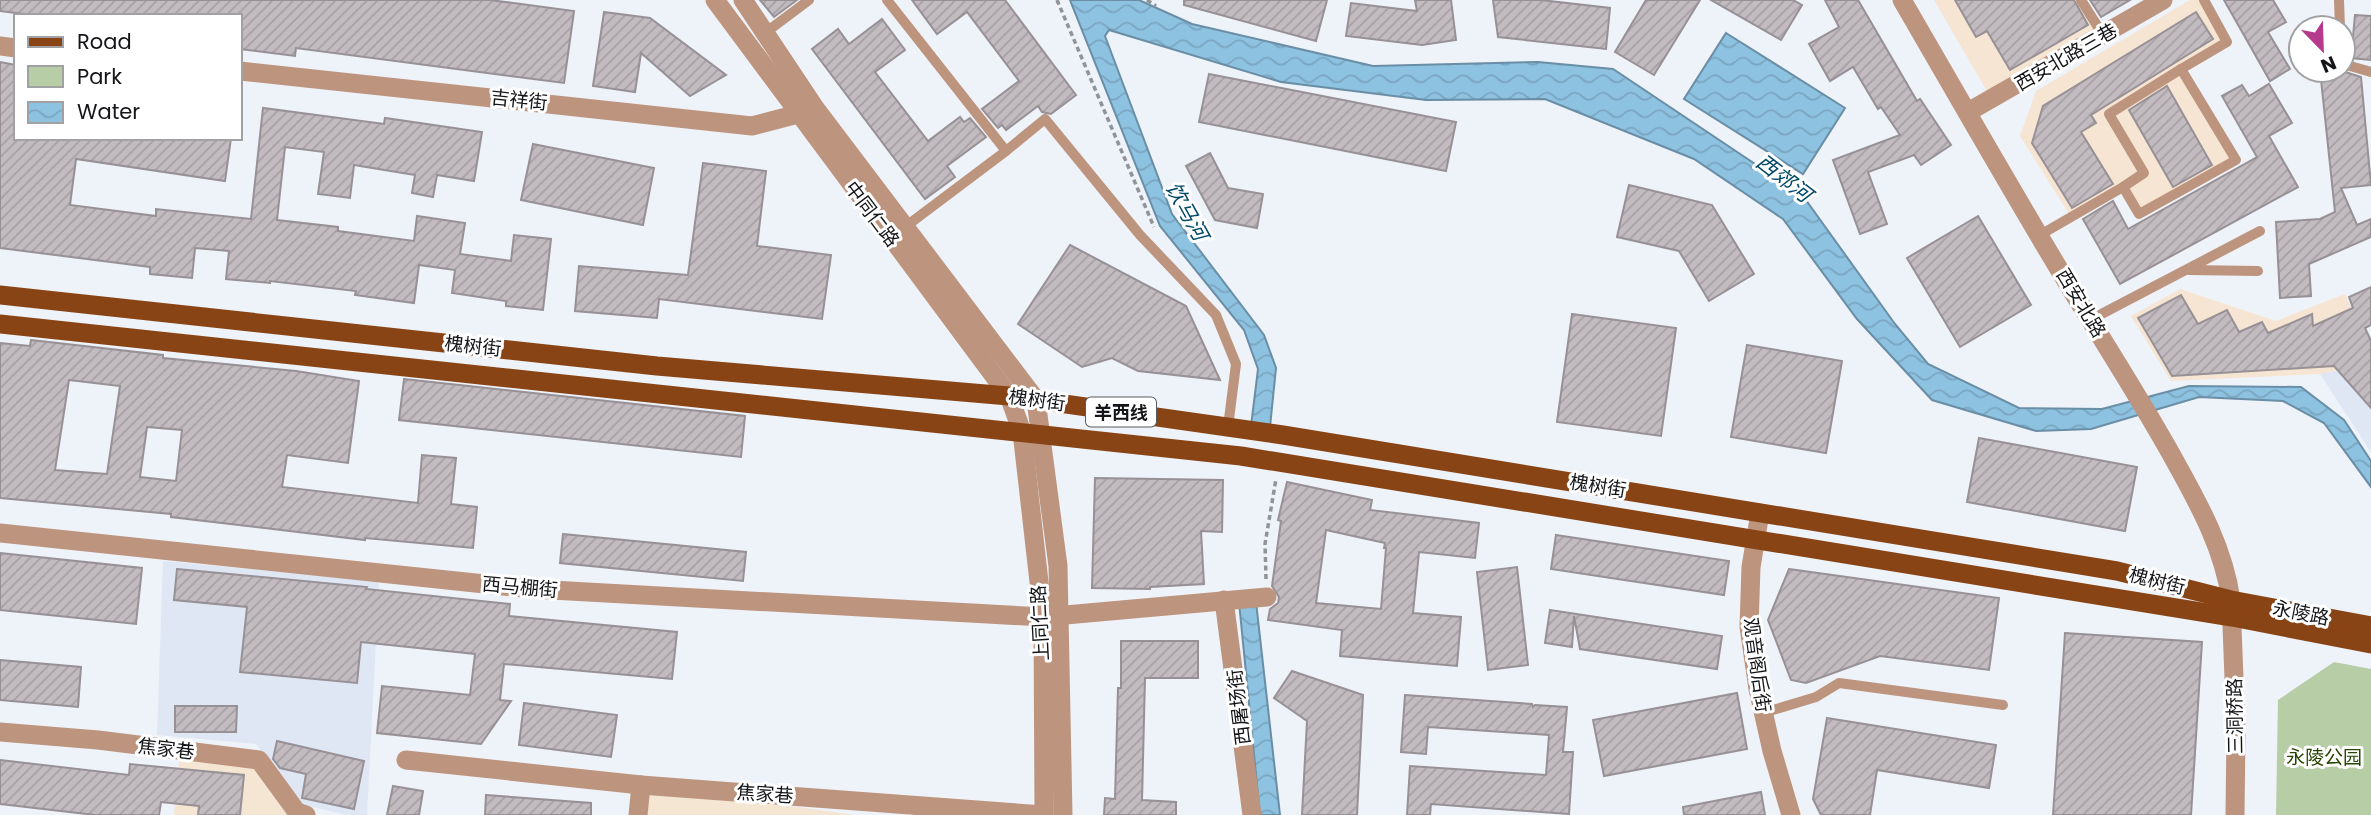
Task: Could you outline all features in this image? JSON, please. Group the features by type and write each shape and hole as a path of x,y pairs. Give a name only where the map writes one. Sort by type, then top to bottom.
{"main road":[{"name":"槐树街","path":"0,295 657,366 1009,396 1228,427 2117,571 2232,609"},
{"name":"槐树街","path":"0,324 1241,456 1755,540 2232,609"},
{"name":"永陵路","path":"2232,609 2371,626"},
{"name":"永陵路","path":"2232,609 2371,644"}],"street":[{"name":"中同仁路","path":"715,0 797,114 1009,396 1021,432"},
{"path":"743,0 815,108 1036,400 1058,566 1051,616 1063,815"},
{"name":"西安北路","path":"1902,0 2201,507 2229,583 2232,609"},
{"name":"西安北路三巷","path":"1968,112 2163,0"},
{"name":"吉祥街","path":"242,71 752,126 797,114"},
{"name":"上同仁路","path":"1021,432 1051,616 1044,815"},
{"name":"观音阁后街","path":"1760,513 1751,567 1749,627 1763,713 1791,815"},
{"name":"西马棚街","path":"0,533 533,589 1051,616"},
{"path":"1051,616 1267,597"},
{"name":"西屠场街","path":"1224,600 1252,815"},
{"name":"三洞桥路","path":"2232,609 2235,815"},
{"name":"焦家巷","path":"0,732 98,740 259,760 297,812 306,815"},
{"name":"焦家巷","path":"406,760 641,785 1044,815"},
{"path":"638,815 641,785"}],"lane":[{"path":"765,33 809,0"},
{"path":"887,0 1006,151"},
{"path":"2081,0 2103,35"},
{"path":"2040,235 2144,173 2109,114 2227,41 2204,0"},
{"path":"2123,187 2139,215 2236,160 2181,69"},
{"path":"905,227 1045,119 1140,235 1216,315 1236,364 1228,427"},
{"path":"2090,320 2260,231"},
{"path":"2185,270 2258,271"},
{"path":"1763,713 1816,697 1839,683 2003,705"}],"path":[{"path":"1057,0 1158,236"},
{"path":"1147,0 1156,6"},
{"path":"1267,597 1265,544 1279,464"}],"shaded area":[{"path":"1934,0 2076,0 2095,31 1988,93"},
{"path":"2190,0 2204,0 2227,42 2181,69 2236,160 2139,214 2122,187 2071,217 2020,136 2036,91"},
{"path":"2180,289 2276,321 2345,294 2371,352 2351,368 2320,374 2171,381 2131,316"},
{"path":"2371,360 2371,452 2320,374 2351,368"},
{"path":"163,561 379,581 367,815 347,815 304,805 256,744 157,735"},
{"path":"180,750 259,760 306,815 174,815"},
{"path":"641,785 855,815 638,815"}],"green space":[{"name":"永陵公园","path":"2334,662 2371,669 2371,815 2276,815 2278,700"}],"water":[{"path":"1070,0 1139,0 1192,24 1373,66 1538,62 1613,69 1803,196 1895,324 1928,364 2019,408 2102,409 2189,386 2301,387 2344,420 2371,461 2371,487 2324,423 2283,401 2199,397 2091,429 2036,431 1932,400 1857,319 1783,219 1694,159 1545,99 1426,100 1281,82 1109,30 1105,36 1172,214 1264,335 1276,368 1270,427 1251,426 1258,369 1244,330 1160,226"},
{"path":"1726,33 1845,108 1803,174 1684,99"},
{"path":"1239,602 1256,602 1280,815 1260,815"}],"building":[{"path":"0,0 490,0 574,11 564,83 296,48 295,56 242,49 242,14 23,14 0,11"},
{"path":"760,0 797,0 774,17"},
{"path":"912,0 1005,0 1076,95 1051,114 1042,112 1038,106 1006,130 1002,125 998,128 982,109 1019,81 967,12 937,34"},
{"path":"1184,0 1327,0 1316,41 1184,5"},
{"path":"1415,0 1451,0 1456,40 1422,45 1346,36 1351,3 1417,11"},
{"path":"1493,0 1541,0 1610,8 1606,49 1498,37"},
{"path":"1646,0 1700,0 1654,75 1615,52"},
{"path":"1711,0 1793,0 1802,5 1781,40"},
{"path":"1825,0 1858,0 1917,101 1920,99 1951,145 1921,165 1914,155 1868,172 1887,224 1860,234 1833,160 1900,135 1881,107 1878,109 1853,67 1830,81 1809,44 1839,27"},
{"path":"1955,0 2074,0 2088,25 2010,70 1987,31 1976,37"},
{"path":"2090,0 2130,0 2101,17"},
{"path":"2224,0 2273,0 2286,22 2268,32 2287,64 2287,71 2270,81"},
{"path":"604,12 650,18 726,75 690,96 641,53 635,92 593,86"},
{"path":"2196,12 2213,39 2091,115 2096,123 2081,132 2113,184 2072,208 2032,143 2043,106"},
{"path":"2357,15 2371,16 2371,60 2357,59"},
{"path":"882,19 905,50 875,72 928,141 960,117 964,122 970,118 986,137 947,166 955,177 925,199 812,49 838,29 849,44"},
{"path":"0,62 14,65 14,140 231,140 225,181 76,159 70,205 156,216 156,209 251,219 263,108 384,124 385,118 482,132 474,181 437,175 433,197 412,193 415,175 354,165 350,198 318,194 324,152 285,147 277,220 338,227 338,231 414,241 417,216 465,223 460,254 511,261 514,235 551,239 543,310 506,306 506,301 452,293 455,270 419,265 414,303 355,295 356,291 226,279 229,251 195,248 192,278 150,274 150,267 0,248"},
{"path":"1209,74 1456,122 1446,171 1199,122"},
{"path":"2357,76 2361,77 2371,185 2341,188 2357,225 2371,219 2371,237 2309,264 2311,296 2280,298 2276,222 2320,219 2335,212 2321,84 2357,84"},
{"path":"2269,84 2292,123 2269,136 2298,187 2120,284 2083,219 2113,201 2128,229 2257,157 2222,96 2242,85 2249,96"},
{"path":"2167,86 2212,165 2173,187 2129,110"},
{"path":"533,144 654,168 643,225 521,200"},
{"path":"1210,153 1228,188 1263,194 1257,228 1215,220 1186,166"},
{"path":"703,163 766,171 757,246 831,255 822,319 659,299 657,318 575,311 579,266 688,275"},
{"path":"1629,185 1712,205 1754,274 1709,301 1679,251 1617,237"},
{"path":"1978,216 2031,305 1960,347 1907,258"},
{"path":"1070,245 1186,306 1220,380 1138,371 1112,358 1082,367 1018,324"},
{"path":"2371,287 2371,325 2365,328 2371,341 2371,408 2334,366 2172,376 2138,318 2181,295 2198,324 2227,310 2239,332 2262,322 2268,333 2312,314 2313,326 2353,308 2349,297"},
{"path":"1572,314 1676,328 1661,436 1557,422"},
{"path":"31,340 163,355 163,358 296,371 359,381 348,463 287,455 282,487 418,503 422,455 456,458 451,504 477,507 473,548 365,540 171,517 171,514 0,498 0,343 30,346","holes":["69,380 120,386 107,474 55,470","147,427 182,430 176,481 140,477"]},
{"path":"1747,345 1842,361 1826,453 1731,437"},
{"path":"404,379 745,416 741,457 399,420"},
{"path":"1979,438 2137,467 2125,531 1967,502"},
{"path":"1095,478 1223,480 1222,532 1201,531 1204,584 1150,589 1092,588"},
{"path":"1287,482 1372,500 1370,510 1479,523 1475,558 1419,552 1413,613 1461,617 1457,666 1340,656 1342,630 1268,620 1270,609 1278,603 1279,597 1272,586 1281,521 1278,520","holes":["1326,530 1385,543 1381,609 1316,603"]},
{"path":"563,534 746,552 743,581 560,563"},
{"path":"1556,535 1729,561 1724,595 1551,569"},
{"path":"0,553 142,568 136,624 0,610"},
{"path":"1517,567 1528,665 1488,670 1477,572"},
{"path":"177,569 510,604 509,616 677,632 672,679 504,664 500,700 511,701 481,744 377,733 382,686 470,695 475,654 361,642 357,683 240,672 247,607 174,600"},
{"path":"1789,569 1999,598 1989,670 1880,656 1806,683 1791,680 1768,620"},
{"path":"1550,610 1722,636 1717,669 1580,649 1574,616 1572,647 1545,643"},
{"path":"2065,633 2202,642 2191,815 2053,815"},
{"path":"1121,641 1198,641 1198,678 1145,678 1142,800 1176,802 1176,815 1104,815 1105,798 1115,799"},
{"path":"0,660 81,667 78,707 0,700"},
{"path":"1292,671 1363,695 1357,815 1302,815 1307,721 1274,698"},
{"path":"1737,693 1747,749 1604,776 1593,720"},
{"path":"1405,695 1532,704 1533,707 1567,707 1563,752 1573,752 1569,814 1431,804 1430,815 1407,815 1410,766 1546,775 1549,735 1428,727 1426,754 1401,752"},
{"path":"524,703 617,715 611,757 519,745"},
{"path":"175,706 237,706 236,732 175,732"},
{"path":"1827,718 1996,745 1989,788 1877,770 1870,815 1821,815 1813,799"},
{"path":"277,741 364,761 354,809 302,798 306,774 280,768 273,759"},
{"path":"0,760 129,775 130,764 244,775 240,815 198,815 199,806 161,802 159,815 95,815 0,804"},
{"path":"393,786 423,791 419,815 387,815"},
{"path":"1761,792 1765,815 1684,815 1683,807"},
{"path":"486,795 591,803 591,815 485,815"}],"water label":[{"name":"西郊河","path":"1784,178"},
{"name":"饮马河","path":"1187,211"}]}
